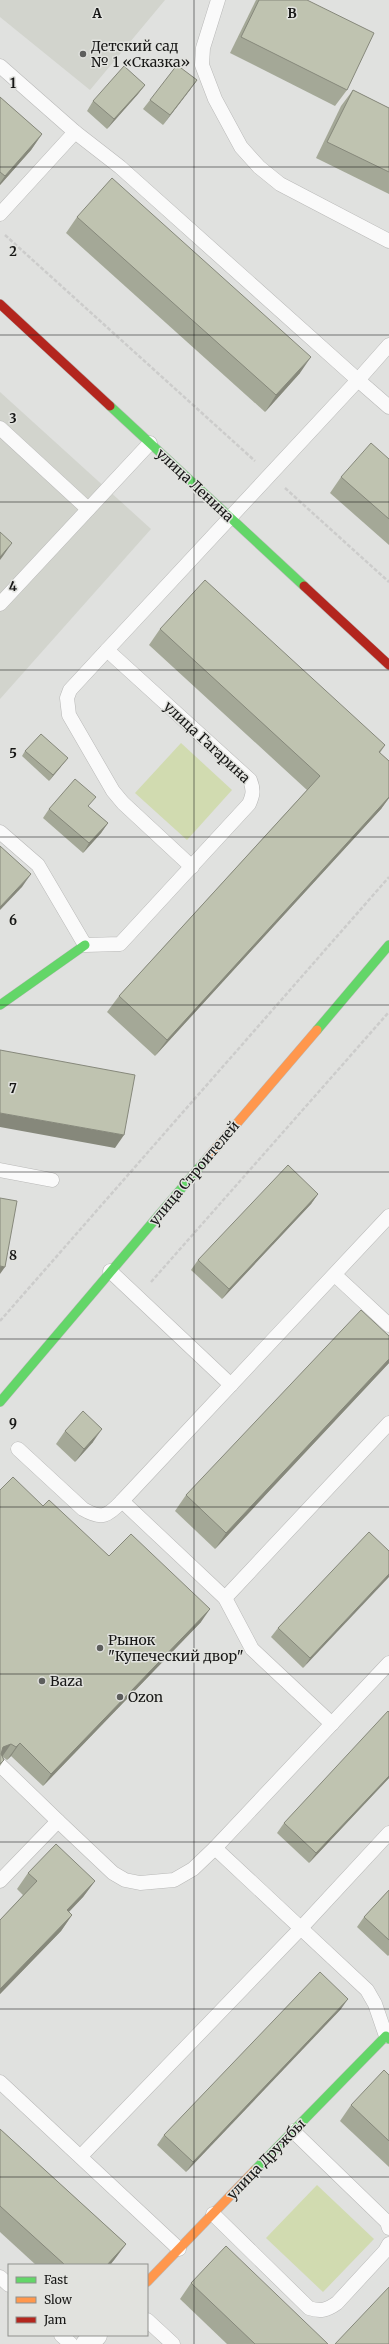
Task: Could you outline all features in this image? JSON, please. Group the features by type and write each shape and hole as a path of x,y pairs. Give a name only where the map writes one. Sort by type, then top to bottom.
{"main road":[{"name":"улица Ленина","path":"0,304 389,665"},
{"name":"улица Строителей","path":"0,1402 389,945"},
{"path":"0,1005 86,946"},
{"name":"улица Дружбы","path":"148,2281 293,2131 388,2036"}],"street":[{"path":"87,2344 95,2336"}],"lane":[{"path":"218,0 203,48 202,65 215,99 241,147 259,167 280,184 389,241"},
{"path":"0,66 75,132 120,167 389,408"},
{"path":"0,214 75,132"},
{"path":"192,867 122,803 113,791 69,715 68,698 70,690 389,345"},
{"path":"0,428 88,509"},
{"path":"0,604 150,443"},
{"name":"улица Гагарина","path":"86,946 120,944 249,804 253,796 253,787 250,780 107,650"},
{"path":"0,832 38,865 86,946"},
{"path":"0,1170 52,1180"},
{"path":"18,1449 83,1509 94,1515 111,1513 389,1216"},
{"path":"110,1271 231,1386"},
{"path":"335,1275 389,1325"},
{"path":"225,1598 389,1423"},
{"path":"122,1501 225,1598 252,1649 332,1724"},
{"path":"0,1765 113,1873 125,1880 140,1883 174,1880 193,1869 215,1848 389,1663"},
{"path":"0,1881 58,1821"},
{"path":"81,2156 301,1928 389,1833"},
{"path":"215,1848 367,1990 375,2004 388,2036"},
{"path":"0,2082 179,2249"},
{"path":"293,2131 387,2222 389,2228"},
{"path":"213,2214 309,2308 318,2311 329,2309 337,2303 385,2251 389,2244"},
{"path":"0,2276 8,2284"},
{"path":"148,2321 173,2344"},
{"path":"62,2336 71,2344"}],"path":[{"path":"0,231 389,582"},
{"path":"0,1321 389,877"},
{"path":"138,1297 389,1012"}],"shaded area":[{"name":"Детский сад № 1 «Сказка»","path":"0,0 165,0 90,90 0,17"},
{"path":"0,392 151,529 0,699"}],"green space":[{"path":"181,743 232,790 187,840 135,793"},
{"path":"317,2185 374,2239 323,2292 266,2238"}],"building":[{"path":"259,0 307,0 374,33 347,90 241,37"},
{"path":"177,65 197,80 170,115 150,100"},
{"path":"124,66 145,85 114,119 93,101"},
{"path":"353,90 389,108 389,172 327,142"},
{"path":"0,97 42,134 5,176 0,172"},
{"path":"112,178 311,357 276,395 77,217"},
{"path":"371,443 389,459 389,519 341,477"},
{"path":"0,532 12,543 0,557"},
{"path":"205,580 385,745 379,752 389,761 389,797 167,1040 119,996 320,776 160,629"},
{"path":"41,734 68,758 53,775 25,751"},
{"path":"75,779 96,797 88,806 108,823 89,843 49,809"},
{"path":"0,846 31,874 0,907"},
{"path":"0,1050 135,1075 124,1135 0,1113"},
{"path":"288,1165 318,1194 229,1289 198,1260"},
{"path":"0,1198 17,1201 5,1267 0,1266"},
{"path":"361,1310 389,1336 389,1359 226,1533 186,1495"},
{"path":"83,1411 102,1429 84,1449 65,1431"},
{"name":"Рынок \"Купеческий двор\"","path":"13,1477 43,1506 49,1500 109,1556 131,1534 210,1609 51,1774 20,1743 16,1747 11,1744 3,1747 1,1754 4,1760 0,1764 0,1490"},
{"path":"369,1532 389,1551 389,1574 310,1658 278,1628"},
{"path":"388,1711 389,1776 316,1853 284,1823"},
{"path":"56,1844 95,1881 67,1910 72,1915 0,1989 0,1920 37,1881 28,1873"},
{"path":"389,1890 389,1940 364,1917"},
{"path":"320,1972 348,1999 193,2162 164,2135"},
{"path":"384,2070 389,2075 389,2141 351,2105"},
{"path":"0,2129 126,2244 108,2264 64,2264 0,2206"},
{"path":"226,2246 328,2344 255,2344 191,2283"},
{"path":"389,2287 389,2344 335,2344"}],"traffic: fast":[{"path":"110,406 304,586"},
{"path":"0,1005 85,945"},
{"path":"317,1030 389,945"},
{"path":"0,1402 209,1156"},
{"path":"255,2170 386,2036 389,2039"}],"traffic: slow":[{"path":"209,1156 317,1030"},
{"path":"148,2281 255,2170"}],"traffic: jam":[{"path":"0,304 110,406"},
{"path":"304,586 389,665"}],"place":[{"name":"Детский сад № 1 «Сказка»","path":"83,54"},
{"name":"Рынок \"Купеческий двор\"","path":"100,1648"},
{"name":"Baza","path":"42,1681"},
{"name":"Ozon","path":"120,1697"}]}
